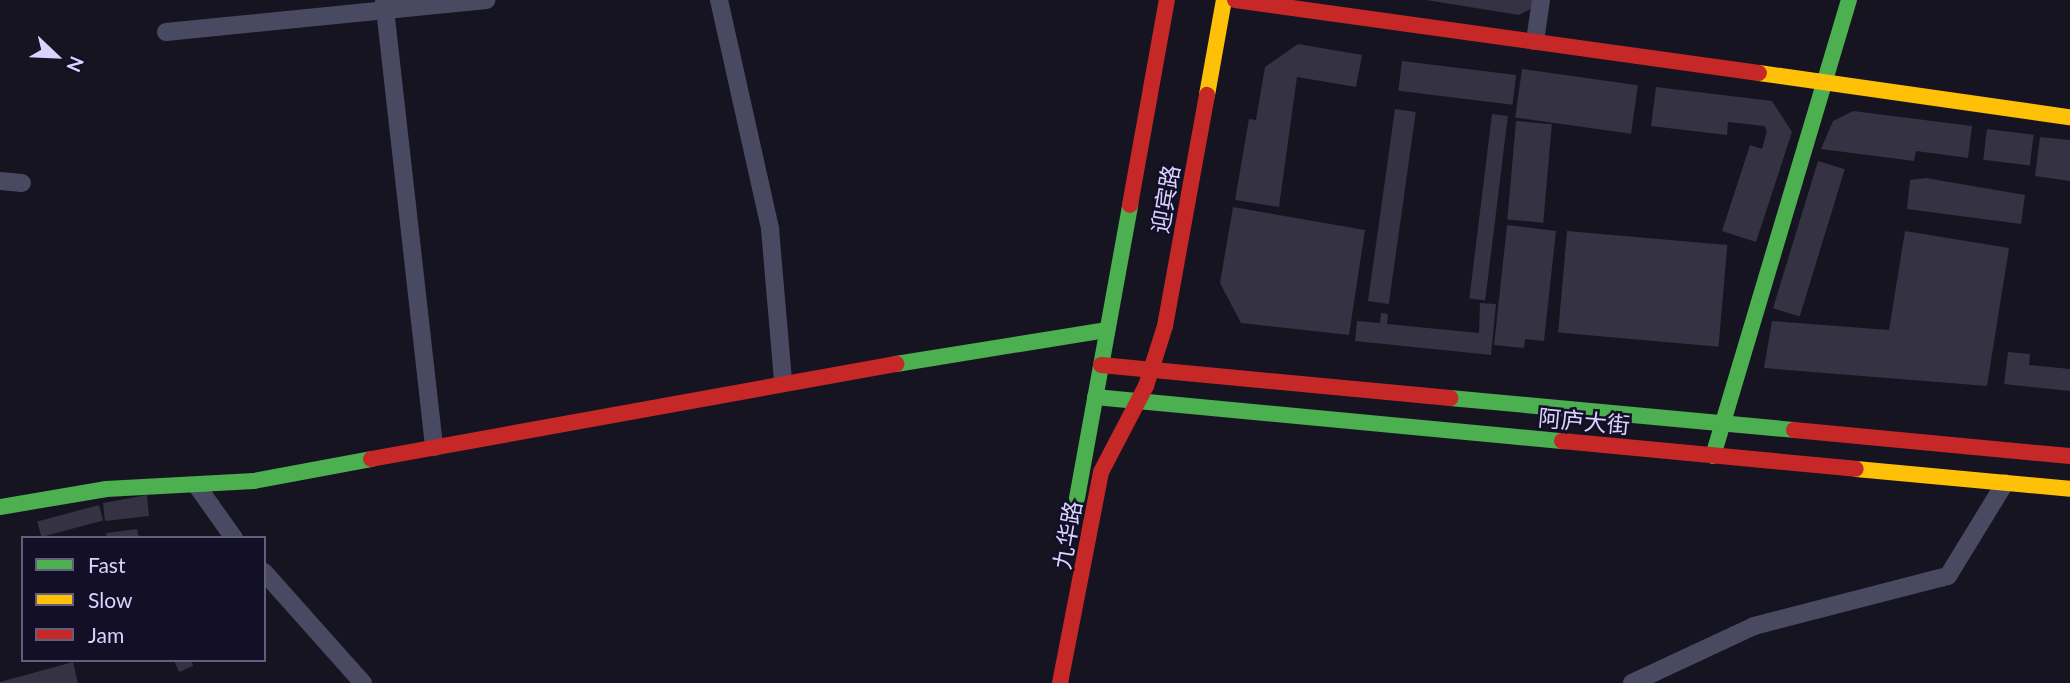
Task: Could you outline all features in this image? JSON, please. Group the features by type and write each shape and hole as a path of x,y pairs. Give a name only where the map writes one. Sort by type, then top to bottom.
{"main road":[{"name":"迎宾路","path":"1095,397 1167,0"},
{"name":"迎宾路","path":"1138,401 1152,370 1170,302 1224,0"},
{"path":"1235,0 2070,117"},
{"path":"1713,456 1849,0"},
{"path":"0,507 106,489 254,481 783,383 1107,330"},
{"path":"1101,365 2070,456"},
{"name":"阿庐大街","path":"1095,397 2070,489"},
{"name":"九华路","path":"1045,663 1095,397"},
{"name":"九华路","path":"1060,683 1101,472 1138,401"}],"street":[{"path":"166,32 384,5 486,0"},
{"path":"719,0 770,229 783,383"},
{"path":"1535,41 1541,0"},
{"path":"384,5 434,447"},
{"path":"0,181 22,183"},
{"path":"1632,683 1754,626 1948,576 2006,484"},
{"path":"197,486 233,536"},
{"path":"266,574 363,683"}],"building":[{"path":"1426,0 1534,0 1532,8 1519,15"},
{"path":"1298,44 1362,55 1356,87 1297,77 1279,207 1235,200 1249,119 1256,120 1265,67"},
{"path":"1402,61 1516,75 1512,105 1398,91"},
{"path":"1522,69 1638,85 1631,134 1515,118"},
{"path":"1656,87 1772,101 1792,132 1756,242 1722,231 1750,145 1762,149 1767,131 1764,126 1728,122 1727,135 1651,126"},
{"path":"1395,109 1416,112 1389,304 1368,301"},
{"path":"1853,111 1972,126 1968,158 1916,151 1914,161 1821,149 1833,121"},
{"path":"1492,114 1508,116 1485,301 1469,299"},
{"path":"1516,121 1552,124 1543,223 1507,220"},
{"path":"1987,129 2034,135 2030,165 1983,160"},
{"path":"2040,137 2070,140 2070,181 2035,176"},
{"path":"1818,161 1845,169 1800,316 1773,308"},
{"path":"1926,178 2025,195 2021,224 1907,209 1910,180"},
{"path":"1233,207 1365,230 1349,335 1241,323 1220,283"},
{"path":"1507,225 1556,231 1544,341 1525,339 1524,348 1494,345"},
{"path":"1567,231 1727,245 1718,347 1558,333"},
{"path":"1905,231 2009,248 1987,386 1764,368 1772,321 1889,330"},
{"path":"1480,303 1496,304 1491,355 1355,341 1357,321 1380,323 1381,313 1388,314 1387,324 1479,333"},
{"path":"2008,352 2030,354 2029,365 2070,369 2070,391 2004,384"},
{"path":"147,495 149,516 105,521 103,503"},
{"path":"99,505 103,520 41,536 37,522"},
{"path":"137,529 139,536 107,536 106,533"},
{"path":"73,662 78,683 0,683 0,682"},
{"path":"175,662 192,662 193,666 179,672"}],"traffic: fast":[{"path":"1713,456 1849,0"},
{"path":"1077,498 1130,205"},
{"path":"896,364 1107,330"},
{"path":"1095,397 1562,441"},
{"path":"1450,398 1794,430"},
{"path":"0,507 106,489 254,481 371,459"}],"traffic: slow":[{"path":"1207,95 1224,0"},
{"path":"1759,73 2070,117"},
{"path":"1856,469 2070,489"}],"traffic: jam":[{"path":"1130,205 1167,0"},
{"path":"1235,0 1759,73"},
{"path":"1060,683 1101,472 1146,386 1165,326 1207,95"},
{"path":"371,459 896,364"},
{"path":"1101,365 1450,398"},
{"path":"1794,430 2070,456"},
{"path":"1562,441 1856,469"}]}
